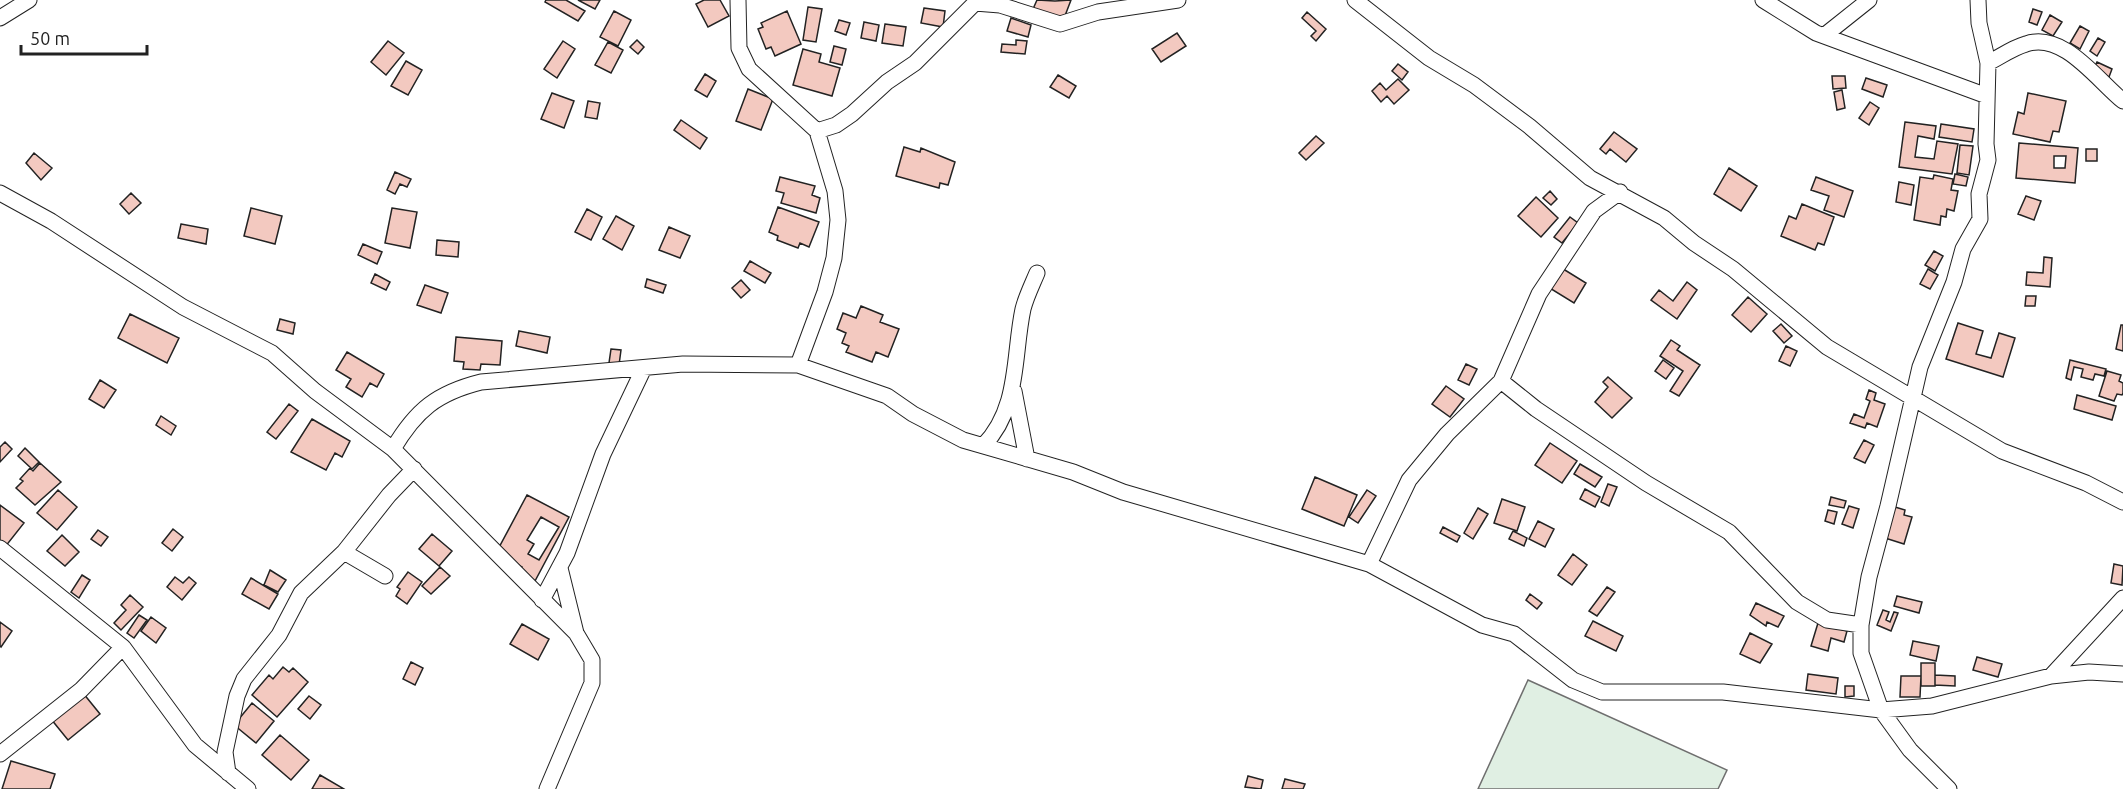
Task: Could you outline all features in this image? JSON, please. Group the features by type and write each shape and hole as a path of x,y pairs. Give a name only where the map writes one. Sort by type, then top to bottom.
{"street":[{"path":"0,18 29,0"},
{"path":"738,0 739,48 749,69 817,132 836,191 838,219 834,258 825,292 798,365"},
{"path":"817,132 852,114 888,82 915,63 976,2 1000,5 1060,24 1098,12 1178,0"},
{"path":"1355,0 1429,58 1474,85 1529,126 1590,178 1620,192 1664,218 1694,243 1733,269 1827,348 2002,452 2086,483 2123,502"},
{"path":"1763,0 1816,33 1890,63 1987,96"},
{"path":"1825,35 1869,0"},
{"path":"1949,789 1910,750 1881,710 1862,653 1861,625 1869,577 1914,401 1920,367 1954,282 1964,249 1980,219 1979,194 1988,160 1988,63 1979,23 1978,0"},
{"path":"1988,63 2026,44 2043,41 2071,56 2123,101"},
{"path":"1369,564 1408,480 1447,434 1501,381 1539,294 1594,211 1620,192"},
{"path":"0,193 51,221 183,307 272,353 315,391 393,449 576,633 592,660 592,682 547,789"},
{"path":"1027,459 1014,391 1024,308 1036,273"},
{"path":"393,449 402,433 438,397 481,382 643,370 684,364 798,365 887,396 940,429 983,446 1072,472 1123,492 1369,564 1482,625 1514,634 1573,680 1602,693 1654,694 1709,691 1881,710 1932,705 2051,676 2089,672 2123,674"},
{"path":"542,600 561,568 582,517 603,454 643,370"},
{"path":"1501,381 1536,409 1646,483 1729,532 1797,602 1827,620 1861,625"},
{"path":"983,446 993,436 1014,391"},
{"path":"228,773 225,752 237,696 244,679 279,635 301,593 344,552 388,495 414,469"},
{"path":"0,548 123,647 195,746 248,789"},
{"path":"344,552 385,576"},
{"path":"561,568 576,633"},
{"path":"2051,676 2123,598"},
{"path":"0,754 98,675 123,647"}],"green space":[{"path":"1528,680 1727,770 1718,789 1478,789"}],"building":[{"path":"546,0 566,0 585,11 578,21 545,2"},
{"path":"578,0 600,0 595,9"},
{"path":"704,0 720,0 729,16 708,27 696,4"},
{"path":"1037,0 1071,0 1063,21 1033,9"},
{"path":"808,7 822,9 816,42 803,40"},
{"path":"924,8 945,11 943,27 921,23"},
{"path":"2033,9 2042,12 2037,25 2029,22"},
{"path":"614,11 631,20 618,46 600,37"},
{"path":"787,11 801,44 775,56 771,47 766,49 758,29 763,27 761,23"},
{"path":"1307,12 1326,29 1316,41 1311,36 1316,31 1302,18"},
{"path":"2050,15 2062,22 2053,36 2042,30"},
{"path":"1011,18 1031,25 1028,37 1007,31"},
{"path":"839,20 850,23 846,35 835,31"},
{"path":"864,22 879,25 876,41 861,38"},
{"path":"885,24 906,27 903,46 882,43"},
{"path":"2080,26 2089,31 2080,49 2070,43"},
{"path":"1177,33 1186,46 1161,62 1152,49"},
{"path":"2098,38 2105,42 2097,56 2090,51"},
{"path":"637,40 644,47 638,54 630,47"},
{"path":"1016,40 1027,41 1025,54 1001,52 1002,44 1016,45"},
{"path":"388,41 404,53 386,75 371,62"},
{"path":"563,41 575,49 557,78 544,69"},
{"path":"608,42 623,50 611,73 595,65"},
{"path":"834,46 846,49 842,65 830,62"},
{"path":"803,49 821,54 819,62 840,68 832,96 793,85"},
{"path":"406,61 422,70 408,95 391,86"},
{"path":"2097,62 2112,69 2109,77 2093,70"},
{"path":"1398,64 1408,72 1402,80 1392,71"},
{"path":"705,74 716,81 707,97 695,90"},
{"path":"1058,75 1076,86 1069,98 1050,87"},
{"path":"1832,76 1845,76 1846,88 1833,89"},
{"path":"1866,78 1887,85 1883,97 1862,89"},
{"path":"1398,79 1409,90 1394,104 1387,96 1381,102 1372,91 1380,83 1386,90"},
{"path":"748,89 773,99 761,130 736,121"},
{"path":"1842,90 1845,108 1837,110 1834,92"},
{"path":"552,93 574,101 564,128 541,119"},
{"path":"2028,93 2066,101 2059,132 2053,131 2050,142 2013,134 2018,112 2024,114"},
{"path":"588,101 600,103 597,119 585,117"},
{"path":"1870,102 1879,108 1869,125 1859,118"},
{"path":"681,120 707,138 700,149 674,130"},
{"path":"1905,122 1936,126 1934,139 1918,136 1915,157 1934,159 1937,141 1958,144 1952,174 1899,167"},
{"path":"1941,124 1974,129 1972,142 1939,137"},
{"path":"1614,132 1637,149 1626,162 1610,149 1606,154 1600,149"},
{"path":"1316,136 1324,143 1306,160 1299,153"},
{"path":"2019,143 2078,148 2075,183 2016,178","holes":["2054,156 2066,156 2065,168 2054,168"]},
{"path":"1960,145 1973,146 1969,175 1957,173"},
{"path":"904,147 920,152 921,148 955,162 948,185 940,183 939,188 896,176"},
{"path":"2086,149 2097,149 2097,161 2086,161"},
{"path":"34,153 52,168 41,180 26,163"},
{"path":"1729,168 1757,186 1741,211 1714,194"},
{"path":"395,172 411,179 407,187 400,184 395,194 387,190"},
{"path":"1955,174 1968,177 1966,186 1953,184"},
{"path":"1934,175 1953,179 1951,190 1958,191 1954,211 1947,209 1946,217 1941,216 1940,225 1914,220 1920,177 1933,179"},
{"path":"780,177 815,186 812,195 820,198 816,213 781,203 784,193 776,191"},
{"path":"1816,177 1853,191 1844,217 1824,210 1829,196 1811,190"},
{"path":"1899,182 1914,185 1911,205 1896,202"},
{"path":"1550,191 1557,199 1551,205 1543,198"},
{"path":"131,193 141,203 129,214 120,204"},
{"path":"2026,196 2041,201 2034,220 2018,214"},
{"path":"1536,197 1558,218 1541,237 1518,216"},
{"path":"1802,204 1834,217 1824,245 1818,243 1815,250 1781,236 1789,216 1796,219"},
{"path":"778,207 819,222 809,247 800,243 798,248 777,240 778,236 769,232"},
{"path":"251,208 282,216 275,244 244,236"},
{"path":"392,208 417,212 410,248 385,243"},
{"path":"587,209 602,217 591,240 575,232"},
{"path":"616,216 634,226 622,250 603,239"},
{"path":"1570,217 1578,223 1562,243 1554,237"},
{"path":"181,224 208,229 206,244 178,238"},
{"path":"669,227 690,236 680,258 659,250"},
{"path":"437,240 459,242 458,257 436,255"},
{"path":"363,244 382,252 377,264 358,255"},
{"path":"1934,251 1943,256 1935,271 1925,265"},
{"path":"2044,257 2052,258 2050,287 2026,285 2027,272 2043,273"},
{"path":"750,261 771,273 765,283 744,271"},
{"path":"1560,267 1586,283 1574,303 1548,287"},
{"path":"1928,269 1938,275 1930,289 1920,284"},
{"path":"375,274 390,282 386,290 371,283"},
{"path":"647,279 666,285 663,293 645,287"},
{"path":"741,280 750,290 741,298 732,288"},
{"path":"1687,282 1697,290 1677,319 1651,300 1659,290 1673,301"},
{"path":"425,285 448,293 441,313 417,305"},
{"path":"2026,296 2036,296 2035,306 2025,306"},
{"path":"1748,297 1767,314 1751,332 1732,315"},
{"path":"861,306 883,315 880,322 899,329 888,357 876,352 872,362 846,352 849,346 842,343 846,333 837,329 843,313 856,318"},
{"path":"130,314 179,338 167,363 118,338"},
{"path":"280,319 295,323 293,334 277,330"},
{"path":"1958,323 1983,331 1976,354 1991,358 1999,333 2015,338 2003,377 1946,359"},
{"path":"1781,324 1792,336 1784,343 1773,331"},
{"path":"2121,325 2123,325 2123,351 2116,349"},
{"path":"519,331 550,337 547,353 516,346"},
{"path":"456,337 502,341 500,365 481,364 480,370 463,369 464,362 454,361"},
{"path":"1671,340 1680,346 1677,350 1700,365 1679,396 1670,391 1683,371 1660,356"},
{"path":"1786,346 1797,351 1790,366 1779,361"},
{"path":"611,349 621,350 619,365 609,363"},
{"path":"347,352 384,374 377,387 370,383 362,397 346,387 351,379 336,370"},
{"path":"1663,360 1674,368 1666,379 1655,371"},
{"path":"2070,360 2106,369 2104,376 2095,374 2093,380 2081,377 2083,369 2074,367 2071,380 2066,378"},
{"path":"1466,364 1477,369 1469,385 1458,380"},
{"path":"2107,371 2121,375 2119,381 2123,383 2122,395 2117,394 2114,401 2099,396"},
{"path":"1608,377 1632,398 1612,418 1595,402 1608,387 1603,382"},
{"path":"100,380 116,390 104,408 89,399"},
{"path":"1446,386 1464,399 1450,417 1432,404"},
{"path":"1869,390 1876,393 1874,400 1885,404 1877,427 1867,423 1865,428 1850,423 1854,414 1864,418 1870,401 1866,399"},
{"path":"2077,395 2116,406 2112,420 2074,409"},
{"path":"289,404 298,411 276,439 267,432"},
{"path":"161,416 176,426 171,435 156,425"},
{"path":"312,419 350,441 342,457 335,453 326,470 291,452"},
{"path":"1864,440 1874,445 1865,463 1854,458"},
{"path":"5,442 12,449 0,462 0,447"},
{"path":"1550,443 1577,461 1562,483 1535,465"},
{"path":"25,448 39,462 32,469 18,456"},
{"path":"40,463 61,482 35,505 16,488 23,481 20,479 30,468 33,471"},
{"path":"1580,464 1602,477 1595,487 1574,474"},
{"path":"1315,477 1357,495 1344,526 1302,509"},
{"path":"1608,484 1617,487 1609,506 1601,502"},
{"path":"1585,489 1600,497 1595,507 1580,499"},
{"path":"58,490 77,507 57,530 37,513"},
{"path":"1367,490 1376,496 1358,523 1349,517"},
{"path":"527,495 569,517 535,581 519,572 522,567 496,553","holes":["541,517 559,527 539,560 528,554 534,544 527,540"]},
{"path":"1831,497 1846,501 1844,508 1829,505"},
{"path":"1502,499 1525,507 1517,531 1494,523"},
{"path":"0,505 24,523 5,547 0,543"},
{"path":"1849,506 1859,509 1853,528 1842,524"},
{"path":"1895,507 1905,510 1904,515 1912,517 1904,544 1885,538"},
{"path":"1478,508 1488,514 1473,539 1464,533"},
{"path":"1828,510 1837,512 1834,524 1825,521"},
{"path":"1538,521 1554,529 1545,547 1529,539"},
{"path":"1443,527 1460,536 1457,542 1440,533"},
{"path":"173,529 183,537 172,551 162,543"},
{"path":"98,530 108,537 101,546 91,539"},
{"path":"1513,531 1527,538 1524,546 1509,539"},
{"path":"432,534 452,551 439,566 419,549"},
{"path":"62,535 79,552 65,566 47,551"},
{"path":"1573,554 1587,565 1572,585 1558,575"},
{"path":"2114,564 2123,566 2122,585 2111,583"},
{"path":"440,567 450,576 431,594 422,586"},
{"path":"270,570 286,580 278,592 264,585"},
{"path":"408,572 422,582 407,604 396,596 400,589 397,587"},
{"path":"82,575 90,580 79,598 71,592"},
{"path":"175,577 183,583 189,577 196,583 182,600 167,587"},
{"path":"251,578 278,594 269,609 242,594"},
{"path":"1607,587 1615,592 1597,616 1589,611"},
{"path":"1530,594 1542,603 1537,609 1526,600"},
{"path":"130,595 143,607 121,630 114,623 126,610 121,605"},
{"path":"1897,596 1922,602 1919,613 1894,606"},
{"path":"1756,603 1784,616 1778,627 1767,622 1766,626 1750,615"},
{"path":"1883,610 1889,612 1886,620 1890,622 1894,612 1898,613 1891,631 1877,625"},
{"path":"139,615 147,620 134,638 127,633"},
{"path":"151,617 166,628 156,643 141,631"},
{"path":"1593,621 1623,636 1616,651 1585,636"},
{"path":"0,622 12,631 1,647 0,646"},
{"path":"1818,623 1847,631 1844,642 1831,638 1828,651 1811,646"},
{"path":"522,624 549,639 538,660 510,644"},
{"path":"1750,633 1772,644 1760,663 1740,654"},
{"path":"1913,641 1939,646 1936,661 1910,655"},
{"path":"1977,657 2002,664 1998,677 1973,670"},
{"path":"411,662 423,668 415,685 403,679"},
{"path":"1921,663 1935,663 1935,686 1921,686"},
{"path":"283,667 289,672 293,668 308,682 277,717 252,695 269,675 273,679"},
{"path":"1808,674 1838,678 1836,694 1806,690"},
{"path":"1935,675 1955,676 1955,686 1935,685"},
{"path":"1901,676 1921,676 1920,697 1900,697"},
{"path":"1845,686 1854,686 1854,696 1845,697"},
{"path":"83,693 100,714 68,740 51,719"},
{"path":"309,696 321,705 310,719 298,709"},
{"path":"252,703 274,721 256,743 234,725"},
{"path":"280,735 309,760 291,780 262,755"},
{"path":"11,761 55,774 50,789 2,789"},
{"path":"320,775 344,789 312,789"},
{"path":"1248,776 1263,780 1261,789 1245,787"},
{"path":"1285,779 1305,784 1303,789 1282,789"}]}
